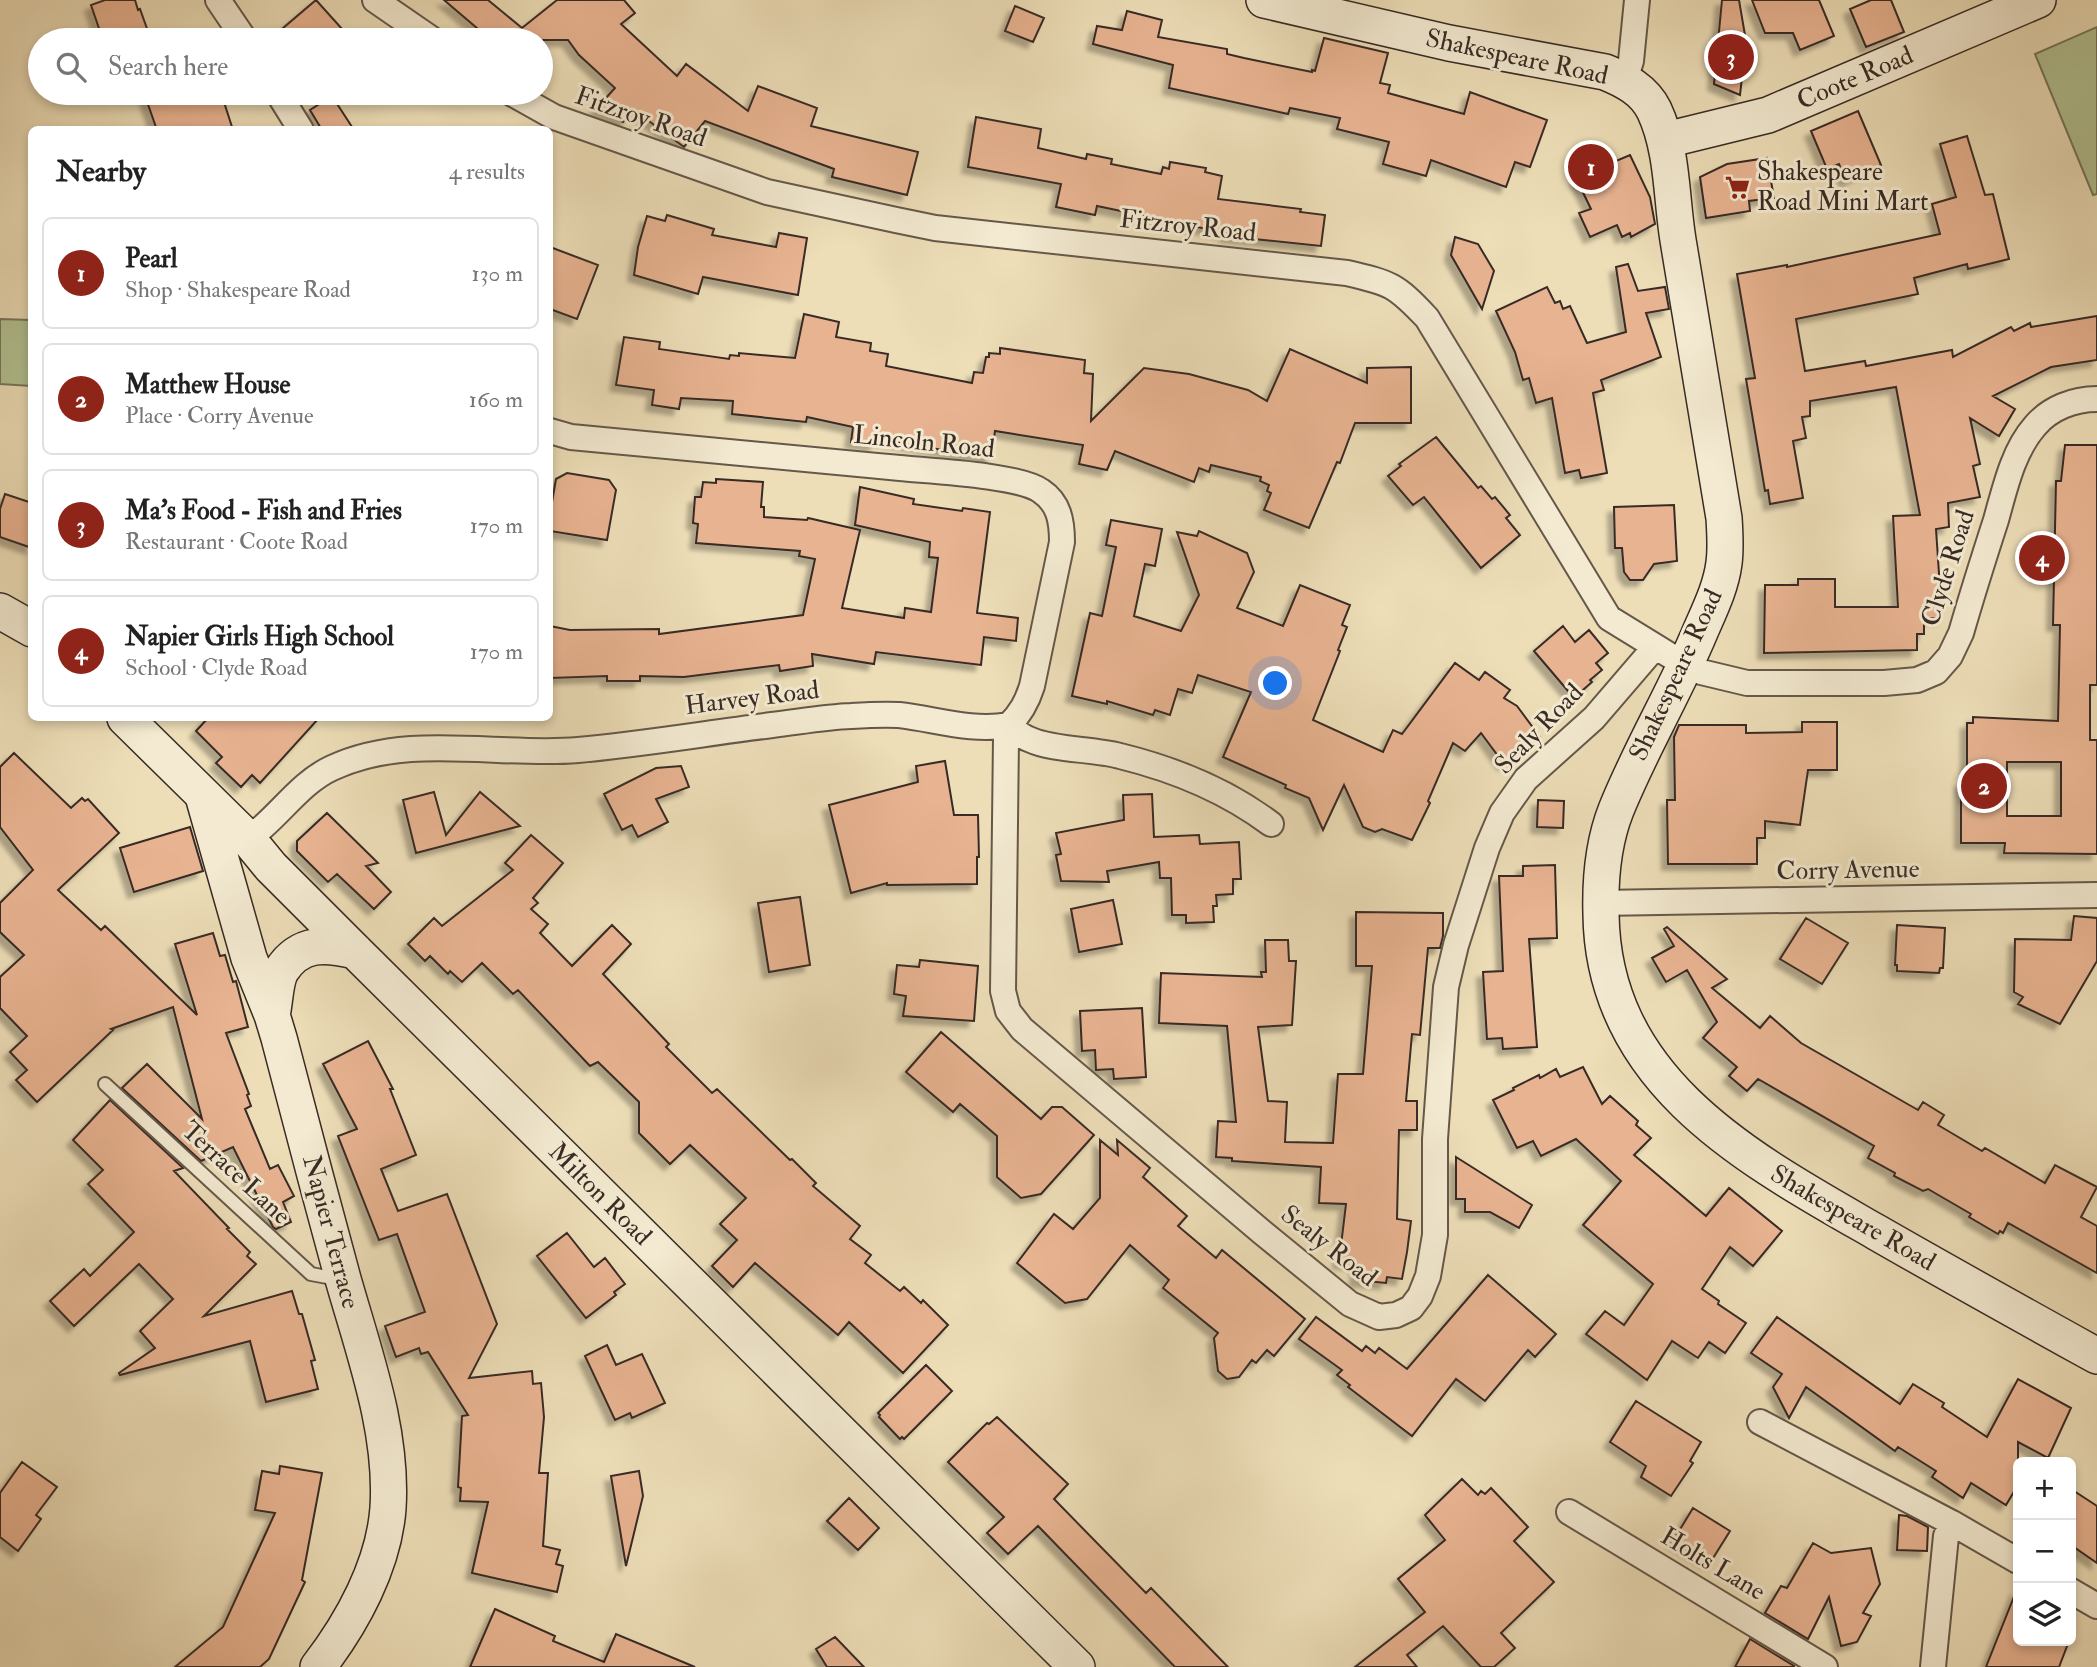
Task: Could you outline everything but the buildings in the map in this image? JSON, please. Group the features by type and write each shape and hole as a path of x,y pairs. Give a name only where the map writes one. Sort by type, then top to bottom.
{"street":[{"path":"218,0 237,28"},
{"path":"375,0 416,28"},
{"name":"Shakespeare Road","path":"1265,0 1449,43 1596,70 1625,80 1640,91 1653,107 1666,140 1677,235 1722,504 1725,561 1719,587 1687,664 1630,775 1611,823 1601,873 1600,903 1601,932 1608,976 1626,1025 1647,1060 1678,1097 1711,1128 1747,1156 1786,1181 2097,1356"},
{"path":"1625,80 1631,61 1637,0"},
{"name":"Coote Road","path":"1666,140 1768,115 2038,0"},
{"path":"285,105 299,126"},
{"name":"Fitzroy Road","path":"532,105 554,117 767,192 935,228 1347,272 1396,287 1427,318 1609,618 1687,664"},
{"name":"Clyde Road","path":"1687,664 1718,677 1747,683 1884,683 1917,680 1936,672 1950,656 1961,633 2011,469 2023,442 2035,425 2049,413 2068,403 2097,399"},
{"name":"Lincoln Road","path":"553,432 571,437 951,473 1025,483 1040,490 1058,510 1062,524 1062,542 1032,686 1019,715 1009,725"},
{"path":"0,611 28,627"},
{"name":"Sealy Road","path":"1009,725 1006,738 1003,991 1008,1011 1022,1029 1350,1304 1379,1317 1396,1315 1411,1308 1420,1296 1428,1276 1436,1235 1435,1139 1446,987 1487,848 1502,813 1527,779 1594,718 1655,647"},
{"name":"Harvey Road","path":"248,839 307,784 331,768 364,756 402,750 577,750 847,716 897,715 981,727 1009,725"},
{"name":"Milton Road","path":"128,721 202,792 271,867 355,951 1077,1667"},
{"path":"1009,725 1032,741 1120,756 1178,775 1249,807 1271,824"},
{"name":"Napier Terrace","path":"202,792 249,958 272,1015 370,1376 388,1463 388,1510 378,1555 361,1598 339,1640 318,1667"},
{"name":"Corry Avenue","path":"1600,903 2097,895"},
{"path":"272,1015 280,972 295,957 313,945 355,951"},
{"path":"1760,1422 2013,1558"},
{"name":"Holts Lane","path":"1569,1512 1825,1667"},
{"path":"1933,1667 1946,1536 1952,1523"},
{"path":"2076,1594 2097,1606"}],"lane":[{"name":"Terrace Lane","path":"105,1084 311,1274 344,1280"}],"green space":[{"path":"2097,27 2097,194 2093,195 2035,54"},
{"path":"0,319 28,320 28,386 0,384"}],"place":[{"name":"Ma's Food - Fish and Fries","path":"1731,57"},
{"name":"Pearl","path":"1591,167"},
{"name":"Shakespeare Road Mini Mart","path":"1737,187"},
{"name":"Napier Girls High School","path":"2042,558"},
{"name":"Matthew House","path":"1984,786"}]}
